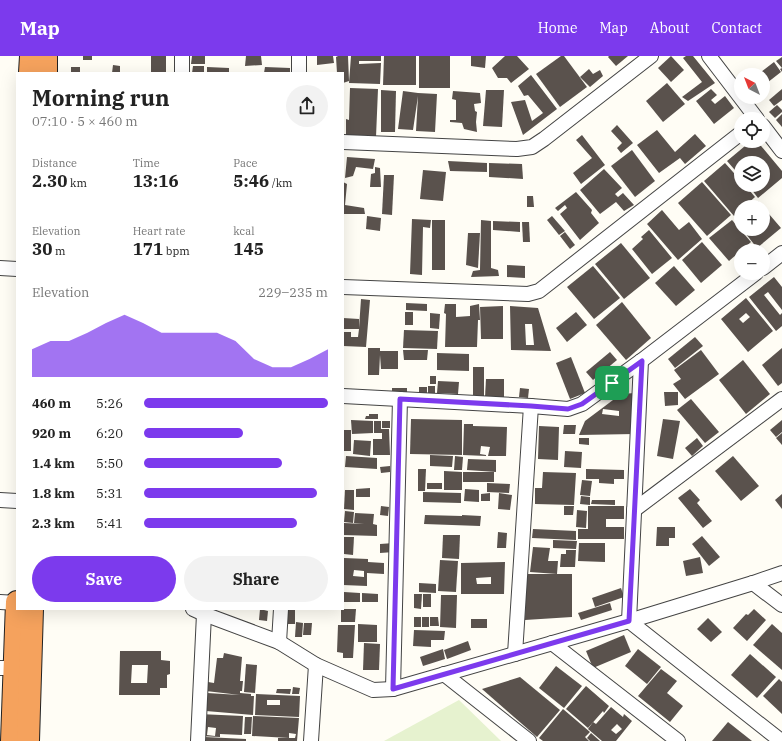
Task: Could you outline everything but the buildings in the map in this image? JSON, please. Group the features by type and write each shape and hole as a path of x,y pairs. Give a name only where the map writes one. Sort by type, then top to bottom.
{"highway":[{"path":"30,72 31,56"},
{"path":"46,56 46,72"},
{"path":"12,741 7,668 16,609"},
{"path":"28,741 32,610"}],"street":[{"path":"182,56 182,72"},
{"path":"299,56 299,72"},
{"path":"344,142 517,149 532,147 651,56"},
{"path":"709,56 752,112"},
{"path":"770,136 782,152"},
{"path":"344,287 528,294 539,290 734,138"},
{"path":"770,262 782,253"},
{"path":"0,268 16,269"},
{"path":"344,396 568,409 582,404 642,361 747,280"},
{"path":"629,621 642,361"},
{"path":"393,689 400,399"},
{"path":"634,510 782,399"},
{"path":"515,654 531,406"},
{"path":"0,500 16,501"},
{"path":"198,741 198,612 279,642 316,665 373,690 393,689 629,621 782,573"},
{"path":"753,583 782,605"},
{"path":"0,602 16,602"},
{"path":"279,642 281,610"},
{"path":"629,621 781,741"},
{"path":"552,642 678,741"},
{"path":"311,741 316,665"},
{"path":"444,674 529,741"}],"green space":[{"path":"459,700 501,741 384,741"}],"route":[{"path":"642,361 629,621 393,689 400,399 568,409 582,404 612,383 642,361"}]}
